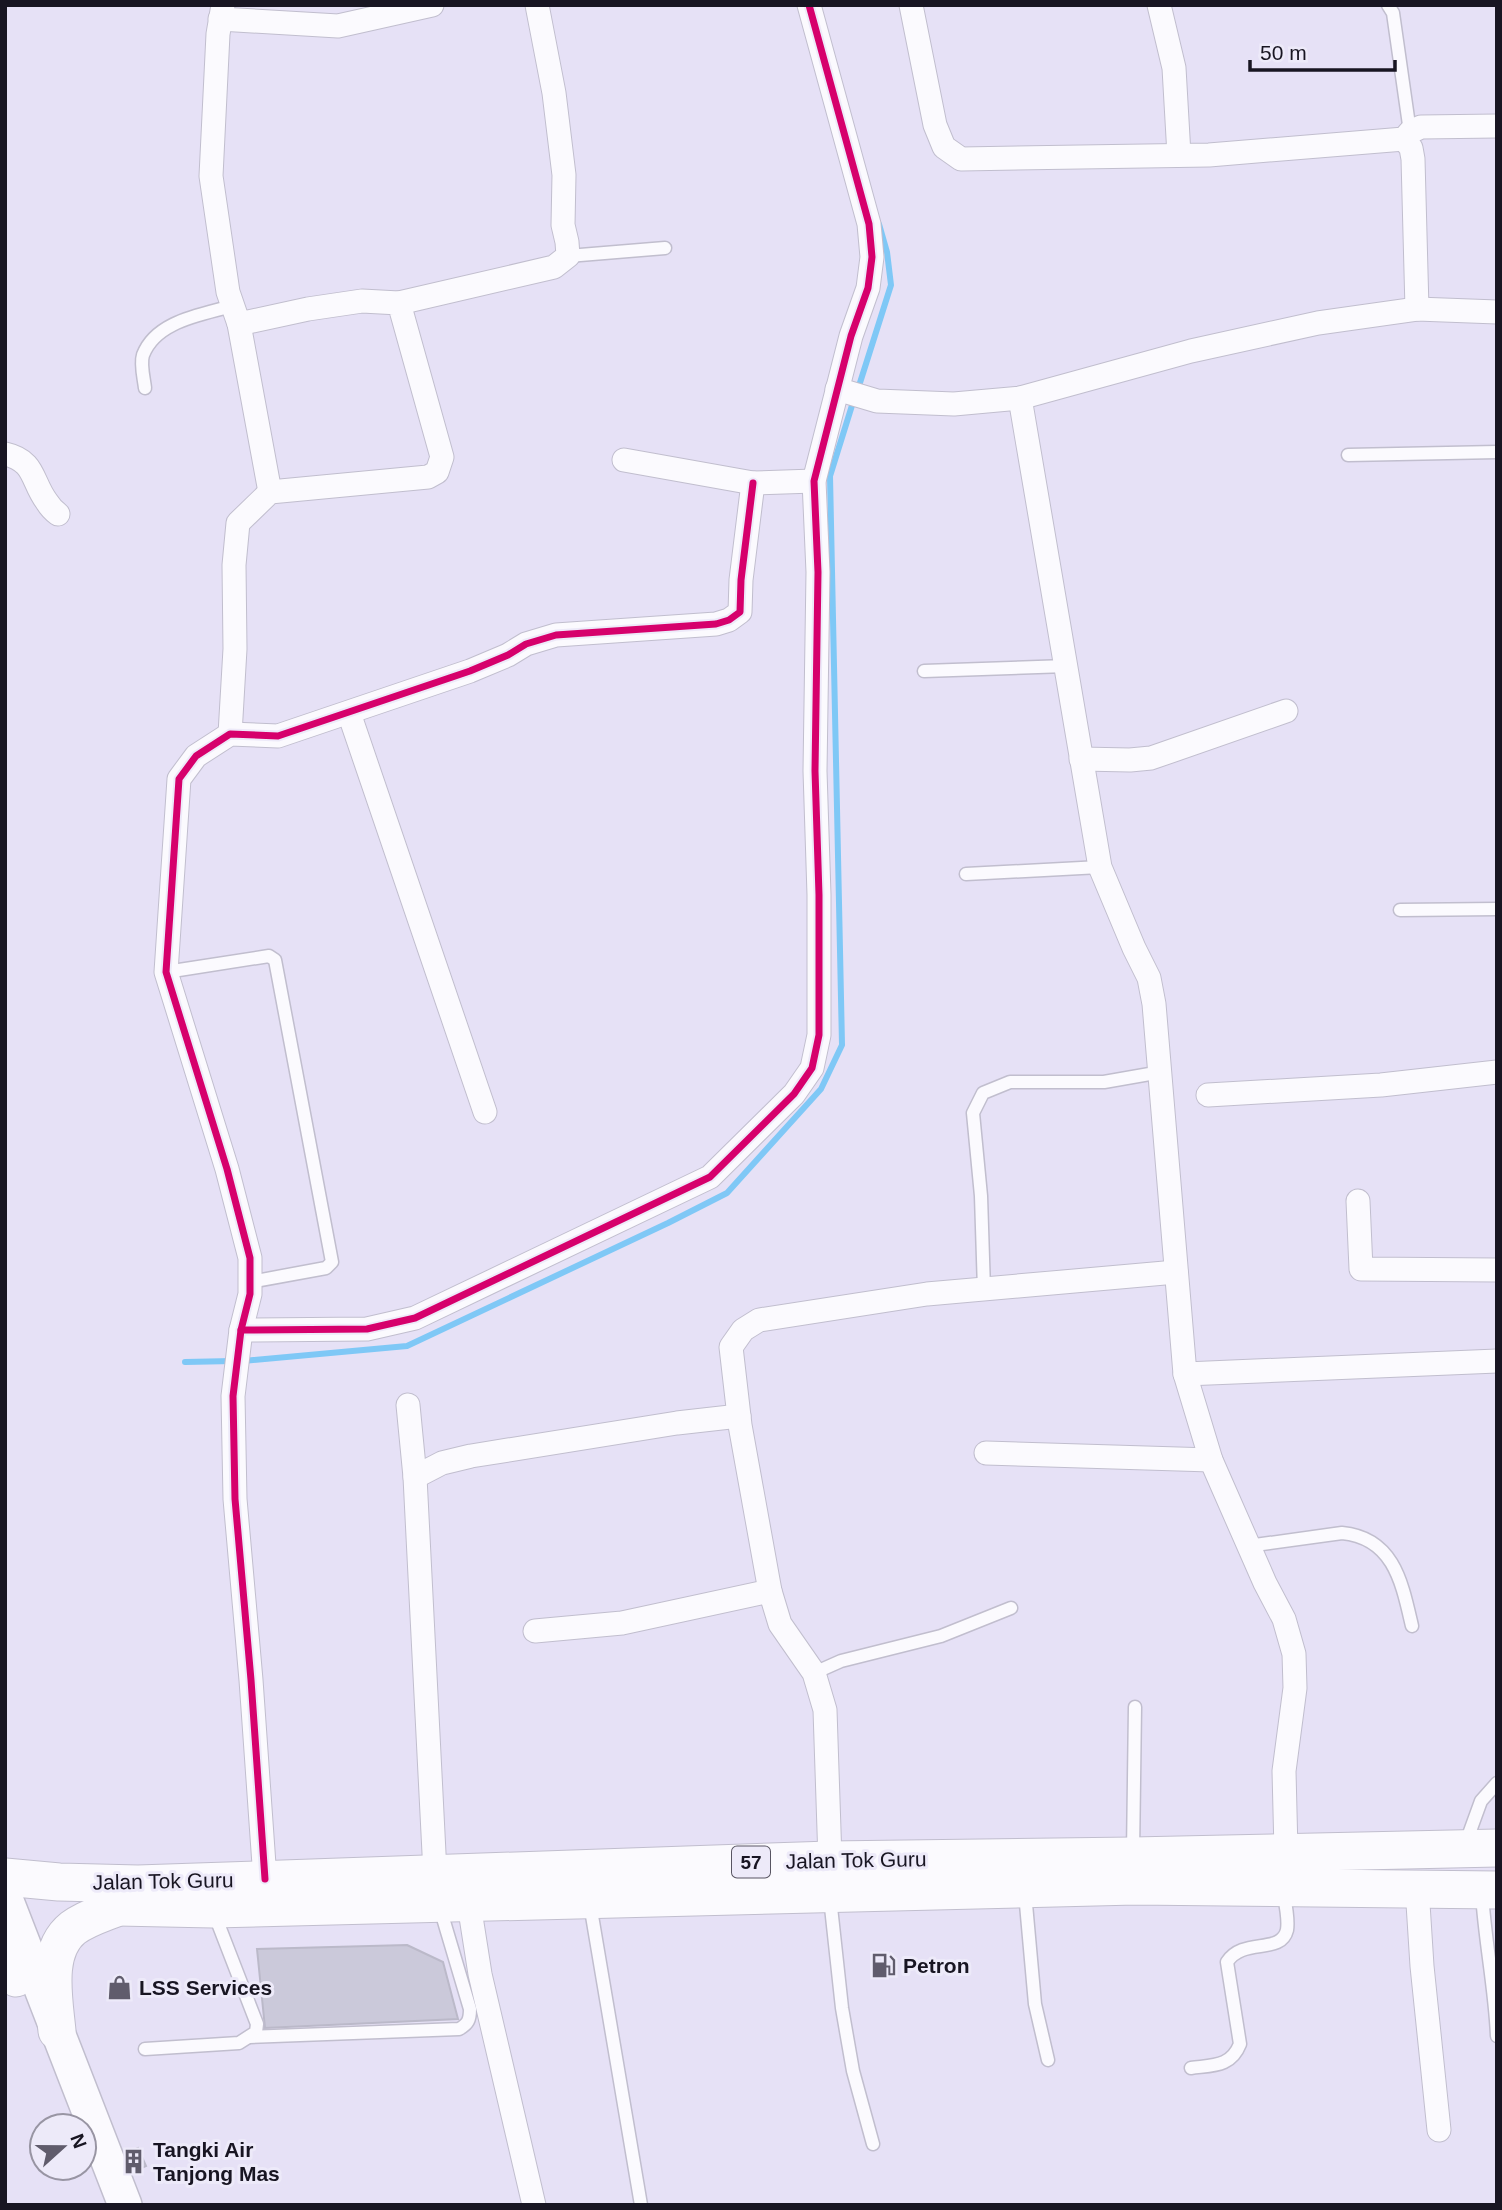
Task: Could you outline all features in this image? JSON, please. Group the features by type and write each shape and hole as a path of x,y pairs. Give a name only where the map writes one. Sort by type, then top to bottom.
{"main road":[{"name":"Jalan Tok Guru","path":"6,1895 118,1907 213,1909 448,1894 830,1877 1133,1857 1480,1848"},
{"path":"1283,1887 1417,1871 1492,1884"},
{"name":"Jalan Tok Guru","path":"6,1895 59,1882 138,1884 265,1879 448,1894 589,1900 830,1877 1025,1889 1135,1886 1417,1888 1492,1884"},
{"path":"6,1895 125,2205"},
{"path":"57,2031 53,1978 55,1958 61,1941 73,1928 118,1907"},
{"path":"9,1964 69,2112"},
{"path":"98,2182 107,2205"}],"street":[{"path":"270,492 211,176 222,12 338,26 432,5"},
{"path":"235,315 362,301 399,303 554,267 568,256 563,225 564,175 554,93 537,5"},
{"path":"241,1334 368,1329 415,1318 710,1177 794,1094 812,1068 819,1035 819,895 815,771 818,572 814,481 851,393 851,336 869,288 872,257 869,224 809,5"},
{"path":"911,5 935,125 944,147 961,159 1209,155 1407,135 1421,127 1497,126"},
{"path":"1159,5 1174,68 1179,155"},
{"path":"1407,135 1413,159 1417,309"},
{"path":"230,734 235,649 234,565 238,523 270,492 420,478 437,472 442,457 399,303"},
{"path":"851,393 877,401 954,404 1020,398 1191,351 1318,323 1417,309 1497,312"},
{"path":"1020,398 1100,867 1149,978 1154,1004 1185,1374 1211,1460 1248,1546 1284,1619 1294,1654 1295,1688 1284,1771 1286,1851"},
{"path":"5,454 18,457 32,470 47,502 58,514"},
{"path":"624,460 753,482 814,481"},
{"path":"265,1879 235,1499 233,1396 241,1334 250,1294 250,1258 239,1209 166,972 179,779 196,756 230,734 278,736 470,671 526,644 556,635 716,624 729,620 740,612 741,580 753,482"},
{"path":"1081,759 1130,761 1151,758 1286,711"},
{"path":"349,713 485,1112"},
{"path":"1208,1095 1381,1085 1497,1072"},
{"path":"1358,1201 1361,1269 1497,1270"},
{"path":"830,1877 825,1710 814,1673 780,1624 770,1591 739,1416 731,1347 743,1330 759,1320 927,1294 1176,1272"},
{"path":"1185,1374 1497,1361"},
{"path":"408,1405 448,1894 480,1974 534,2205"},
{"path":"415,1477 442,1463 471,1456 677,1423 739,1416"},
{"path":"986,1453 1211,1460"},
{"path":"535,1631 622,1623 770,1591"},
{"path":"1417,1888 1439,2130"}],"lane":[{"path":"1388,5 1393,13 1407,135"},
{"path":"568,256 665,248"},
{"path":"145,388 142,358 155,335 182,321 235,315"},
{"path":"1348,455 1497,452"},
{"path":"924,671 1067,666"},
{"path":"966,874 1100,867"},
{"path":"1400,910 1497,909"},
{"path":"166,972 269,956 275,960 332,1262 326,1268 250,1282"},
{"path":"984,1290 981,1196 973,1113 983,1093 1010,1082 1104,1082 1161,1072"},
{"path":"1248,1546 1342,1533 1358,1535 1373,1542 1388,1557 1398,1576 1412,1626"},
{"path":"814,1673 841,1661 941,1636 1011,1608"},
{"path":"1133,1857 1135,1707"},
{"path":"1480,1848 1481,1801 1497,1783"},
{"path":"830,1877 842,2008 851,2059 873,2144"},
{"path":"1492,1884 1485,1935 1496,2001 1497,2036"},
{"path":"1191,2068 1223,2063 1235,2056 1240,2044 1227,1962 1233,1954 1245,1948 1273,1944 1284,1937 1287,1928 1283,1887"},
{"path":"1025,1889 1035,2004 1048,2060"},
{"path":"249,2038 459,2029 467,2025 470,2009 448,1894"},
{"path":"589,1900 641,2205"},
{"path":"145,2049 239,2043 256,2032 257,2024 213,1909"}],"building":[{"path":"407,1945 443,1962 458,2019 265,2028 257,1949"},
{"name":"Tangki Air Tanjong Mas","path":"138,2148 146,2166 133,2172 126,2153"}],"waterway":[{"path":"858,389 891,285 887,252 879,224"},
{"path":"243,1361 407,1346 727,1193 821,1089 842,1045 830,476 854,399"},
{"path":"185,1362 233,1361"}],"cycle path":[{"path":"241,1330 367,1329 415,1318 710,1177 794,1094 812,1068 819,1035 819,895 815,771 818,572 814,481 851,336 868,288 872,257 869,224 809,5"},
{"path":"265,1879 235,1499 233,1396 241,1330 250,1294 250,1258 227,1169 166,972 179,779 196,756 230,734 278,736 470,671 526,644 556,635 716,624 729,620 740,612 741,580 753,483"}],"place":[{"name":"Petron","path":"883,1965"},
{"name":"LSS Services","path":"119,1987"},
{"name":"Tangki Air Tanjong Mas","path":"133,2161"}]}
